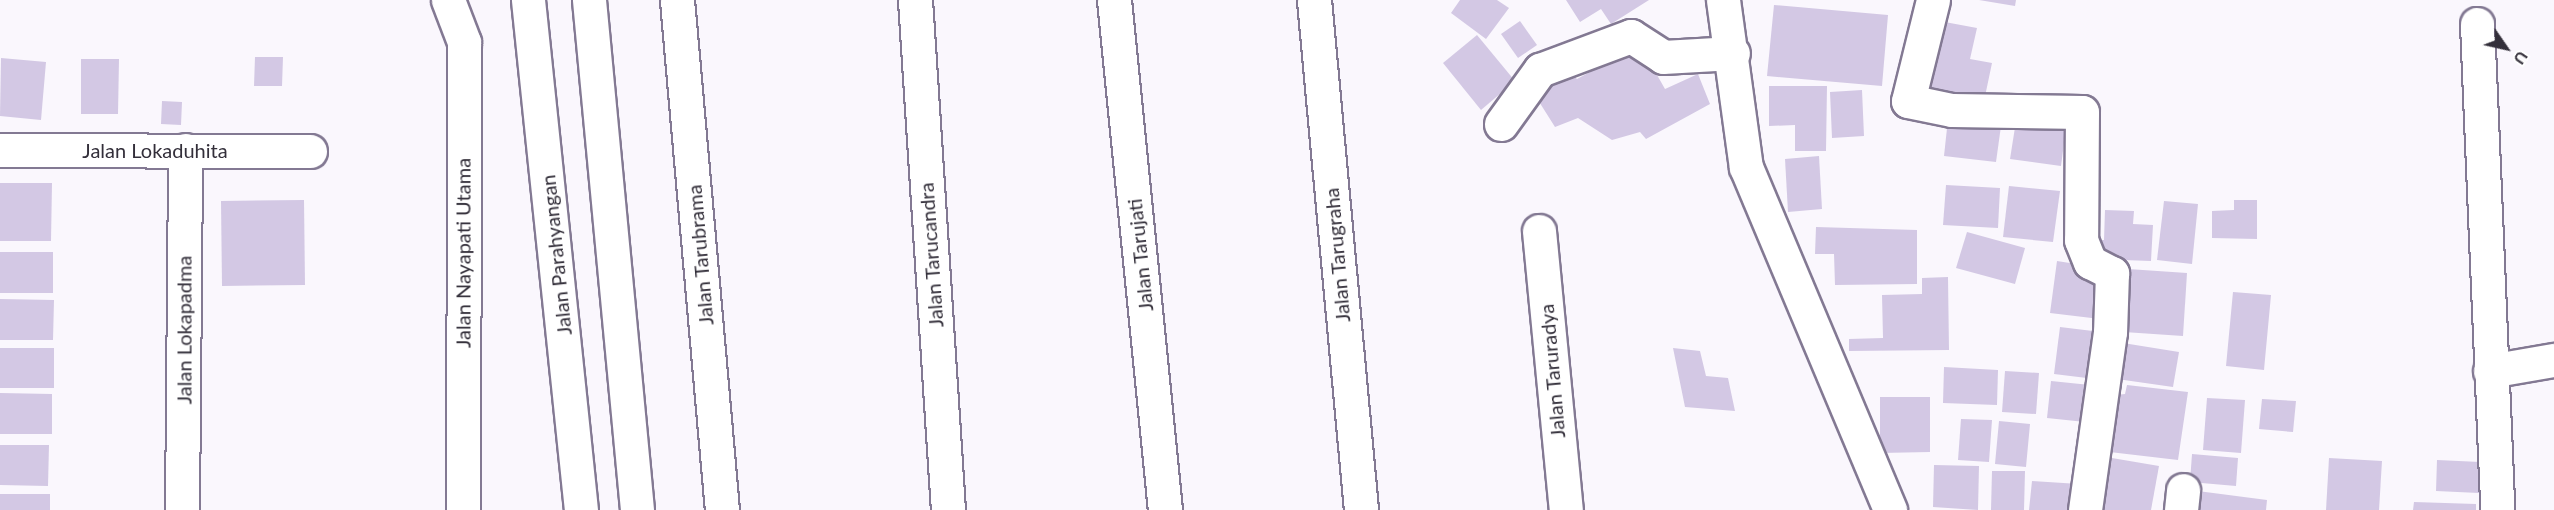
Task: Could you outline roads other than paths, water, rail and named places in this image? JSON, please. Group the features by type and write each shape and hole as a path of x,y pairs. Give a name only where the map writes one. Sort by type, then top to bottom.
{"street":[{"name":"Jalan Nayapati Utama","path":"448,0 464,42 463,510"},
{"name":"Jalan Parahyangan","path":"528,0 581,510"},
{"path":"589,0 636,510"},
{"name":"Jalan Tarubrama","path":"677,0 722,510"},
{"name":"Jalan Tarucandra","path":"915,0 948,510"},
{"name":"Jalan Tarujati","path":"1114,0 1165,510"},
{"name":"Jalan Tarugraha","path":"1314,0 1361,510"},
{"path":"1723,0 1733,53 1746,167 1890,510"},
{"path":"1934,0 1908,101 1952,110 2082,112 2081,240 2090,262 2112,273 2110,332 2085,510"},
{"path":"2477,24 2497,510"},
{"path":"1501,124 1540,70 1623,38 1640,38 1664,57 1733,53"},
{"name":"Jalan Lokaduhita","path":"0,150 310,151"},
{"name":"Jalan Lokapadma","path":"182,510 185,150"},
{"name":"Jalan Taruradya","path":"1539,231 1566,510"},
{"path":"2490,370 2554,360"}]}
